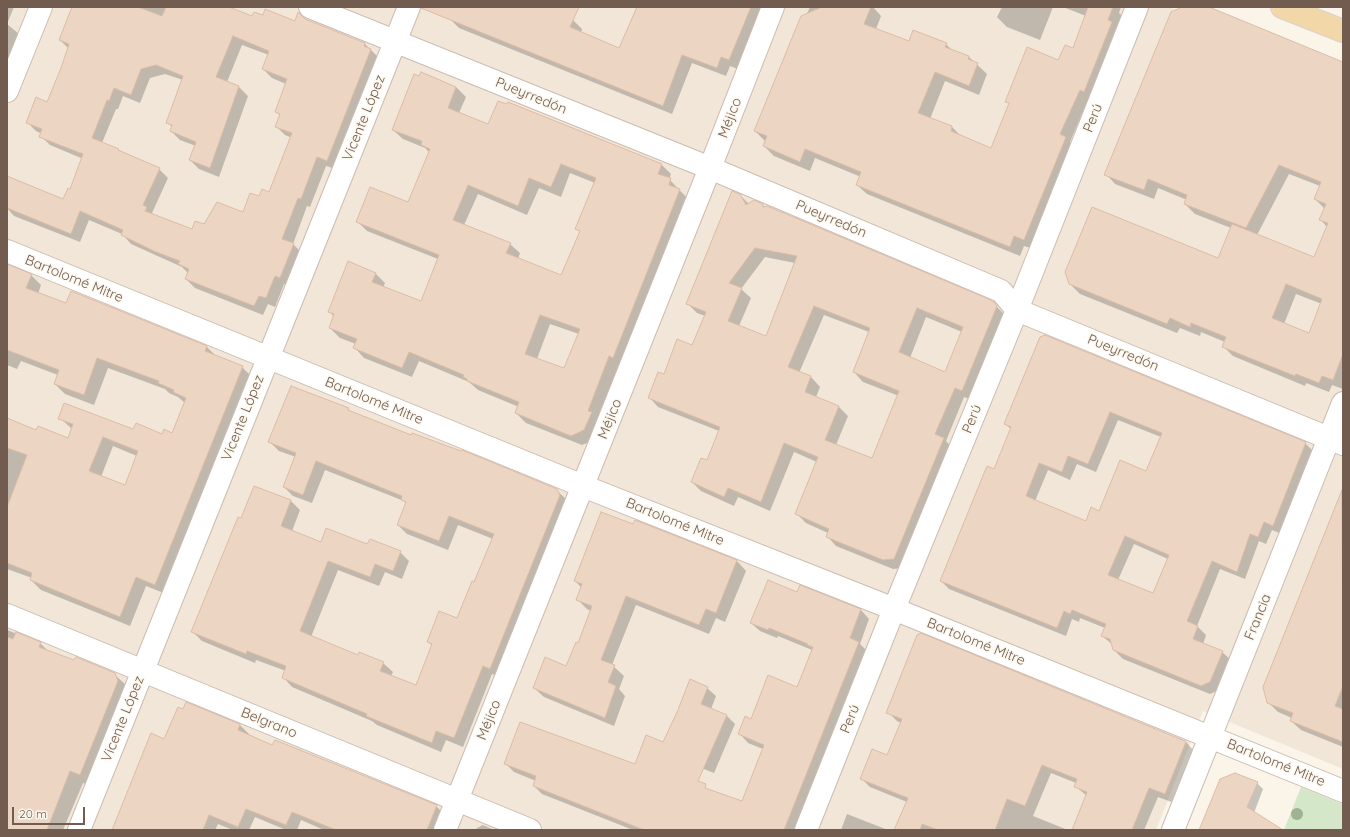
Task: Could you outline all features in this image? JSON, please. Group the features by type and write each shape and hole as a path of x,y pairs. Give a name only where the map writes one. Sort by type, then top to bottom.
{"main road":[{"path":"1282,7 1343,31"}],"street":[{"path":"7,91 41,7"},
{"name":"Pueyrredón","path":"310,7 710,168 1001,291 1017,310 1336,441"},
{"name":"Vicente López","path":"79,830 409,7"},
{"name":"Méjico","path":"445,830 773,7"},
{"name":"Perú","path":"806,830 894,608 1017,310 1137,7"},
{"name":"Bartolomé Mitre","path":"7,251 583,486 894,608 1343,791"},
{"name":"Francia","path":"1173,830 1211,736 1336,441 1343,404"},
{"name":"Belgrano","path":"7,615 530,830"}],"shaded area":[{"path":"7,7 1169,7 1343,76 1343,769 1203,711 1156,830 7,830"}],"green space":[{"path":"1301,787 1343,804 1343,830 1284,830"}],"building":[{"path":"72,7 138,7 162,16 166,7 229,7 252,16 254,12 263,15 265,9 295,21 298,12 305,19 365,43 364,46 371,49 327,161 317,157 301,199 298,198 282,239 294,243 280,278 275,276 266,298 259,296 254,306 185,279 189,269 178,264 180,261 156,252 121,235 123,230 80,211 71,234 7,208 7,176 63,199 68,188 70,189 83,154 39,137 42,129 26,123 36,97 47,102 61,68 69,44 59,40","holes":["233,36 269,51 262,69 287,79 275,112 280,114 275,127 292,133 269,192 262,189 259,196 250,193 243,212 217,202 204,224 195,221 192,229 145,211 147,207 143,205 160,168 92,138 107,100 109,101 114,88 131,95 141,69 156,65 183,76 166,123 172,125 170,131 196,142 189,160 210,168 239,86 216,77"]},
{"path":"421,7 579,7 570,27 619,48 637,7 751,7 729,60 721,57 717,68 682,55 663,106"},
{"path":"822,7 871,7 864,24 909,41 913,30 947,43 945,47 969,56 968,59 978,63 969,86 935,72 918,113 952,126 951,131 991,148 1009,103 1005,102 1027,47 1058,60 1065,45 1073,48 1088,7 1113,7 1108,20 1112,22 1084,92 1080,90 1060,134 1066,137 1024,240 1014,236 1010,247 856,185 861,172 805,149 800,162 763,146 767,136 754,131 801,16"},
{"path":"1182,7 1209,7 1343,62 1343,354 1333,380 1322,376 1319,383 1296,374 1295,376 1222,347 1226,337 1191,323 1190,327 1170,318 1167,324 1069,284 1065,272 1092,207 1218,258 1232,224 1314,257 1328,223 1319,220 1326,204 1314,199 1321,182 1279,165 1246,228 1184,204 1187,195 1148,179 1144,190 1104,175 1171,12","holes":["1286,284 1322,299 1309,333 1272,318"]},
{"path":"421,72 456,87 448,108 488,124 498,101 507,104 508,102 662,164 658,174 671,178 669,185 680,189 613,358 609,356 588,411 592,412 584,430 571,436 515,413 519,402 467,381 467,379 463,377 464,375 409,352 402,368 353,348 357,339 329,328 334,314 328,312 348,261 376,273 372,282 421,301 439,255 356,222 370,187 408,202 430,149 421,145 422,141 392,130 414,74 419,76","holes":["561,164 596,178 575,229 580,231 561,275 506,253 511,243 453,220 468,185 518,206 529,178 551,187","540,315 580,329 564,368 525,354"]},
{"path":"732,191 740,194 746,205 754,200 763,204 763,207 767,206 994,302 997,306 962,391 955,388 935,434 944,438 894,559 883,560 826,537 829,529 795,514 818,457 784,443 761,502 728,488 724,497 691,482 701,458 707,460 720,427 648,398 658,372 664,374 677,339 692,345 706,312 686,304","holes":["755,248 797,256 766,336 728,321 742,288 729,283","814,306 870,328 853,372 899,391 872,458 825,440 839,406 805,392 811,376 788,367","917,308 963,327 945,372 899,352"]},
{"path":"7,264 32,274 26,288 66,303 71,291 207,346 205,351 243,366 155,585 136,577 120,617 30,580 32,573 7,563 7,507 27,455 7,448 7,418 36,430 38,426 68,438 73,424 58,419 64,403 133,429 136,423 162,434 164,429 172,433 186,398 173,392 174,390 158,383 159,381 97,358 84,395 54,384 59,370 7,350","holes":["103,437 138,451 125,485 89,471"]},
{"path":"1045,335 1306,442 1273,526 1264,522 1258,537 1250,534 1237,572 1212,561 1187,621 1198,626 1193,639 1223,651 1210,682 1201,686 1113,650 1110,639 1101,636 1106,624 1072,610 1070,614 1064,611 1057,628 940,581 987,466 994,469 1011,427 1004,424 1040,337","holes":["1110,412 1162,433 1146,471 1120,460 1099,511 1091,507 1086,521 1026,496 1039,463 1062,472 1068,456 1088,464","1125,536 1169,555 1153,593 1108,575"]},
{"path":"291,386 349,408 348,410 411,435 412,433 461,451 462,450 557,489 560,495 490,669 483,666 454,738 436,731 432,743 366,716 367,714 282,678 286,666 247,651 246,654 191,632 238,517 241,518 254,486 291,500 281,526 321,542 326,528 367,544 370,539 401,551 393,571 375,564 370,577 328,561 300,631 358,655 359,652 384,662 380,671 416,685 432,644 427,642 439,611 457,618 494,534 449,516 439,541 397,525 406,502 401,500 402,496 316,461 303,495 283,487 296,453 268,442"},
{"path":"1342,490 1343,686 1335,706 1343,709 1343,742 1290,721 1293,713 1267,703 1263,687"},
{"path":"601,512 633,524 635,520 737,560 716,613 706,609 699,625 626,596 601,660 615,665 608,682 616,686 605,718 533,688 545,657 566,666 576,642 578,643 592,606 576,600 582,584 574,581"},
{"path":"768,580 797,592 800,585 861,609 850,638 859,642 784,830 644,830 533,786 536,776 504,764 520,722 635,764 646,735 663,742 690,679 708,687 701,704 727,715 698,781 706,784 705,788 742,801 764,745 738,734 745,716 751,719 768,675 797,687 813,647 769,628 768,630 750,623"},
{"path":"16,632 41,642 39,647 74,660 76,657 115,673 118,681 80,775 70,771 47,830 7,830 7,637 13,639"},
{"path":"921,633 1185,741 1186,742 1165,794 1149,788 1132,830 1072,830 1087,792 1074,787 1077,779 1042,765 1025,806 1007,799 995,830 938,830 922,824 920,830 894,830 908,798 860,779 872,749 887,755 902,719 886,713 917,635"},
{"path":"186,702 240,724 238,730 272,745 275,740 437,805 427,830 336,830 292,812 286,825 246,809 238,827 209,815 203,830 112,830 151,733 164,739 178,707 183,709"},
{"path":"1235,773 1258,782 1247,807 1283,830 1199,830 1220,779"}]}
